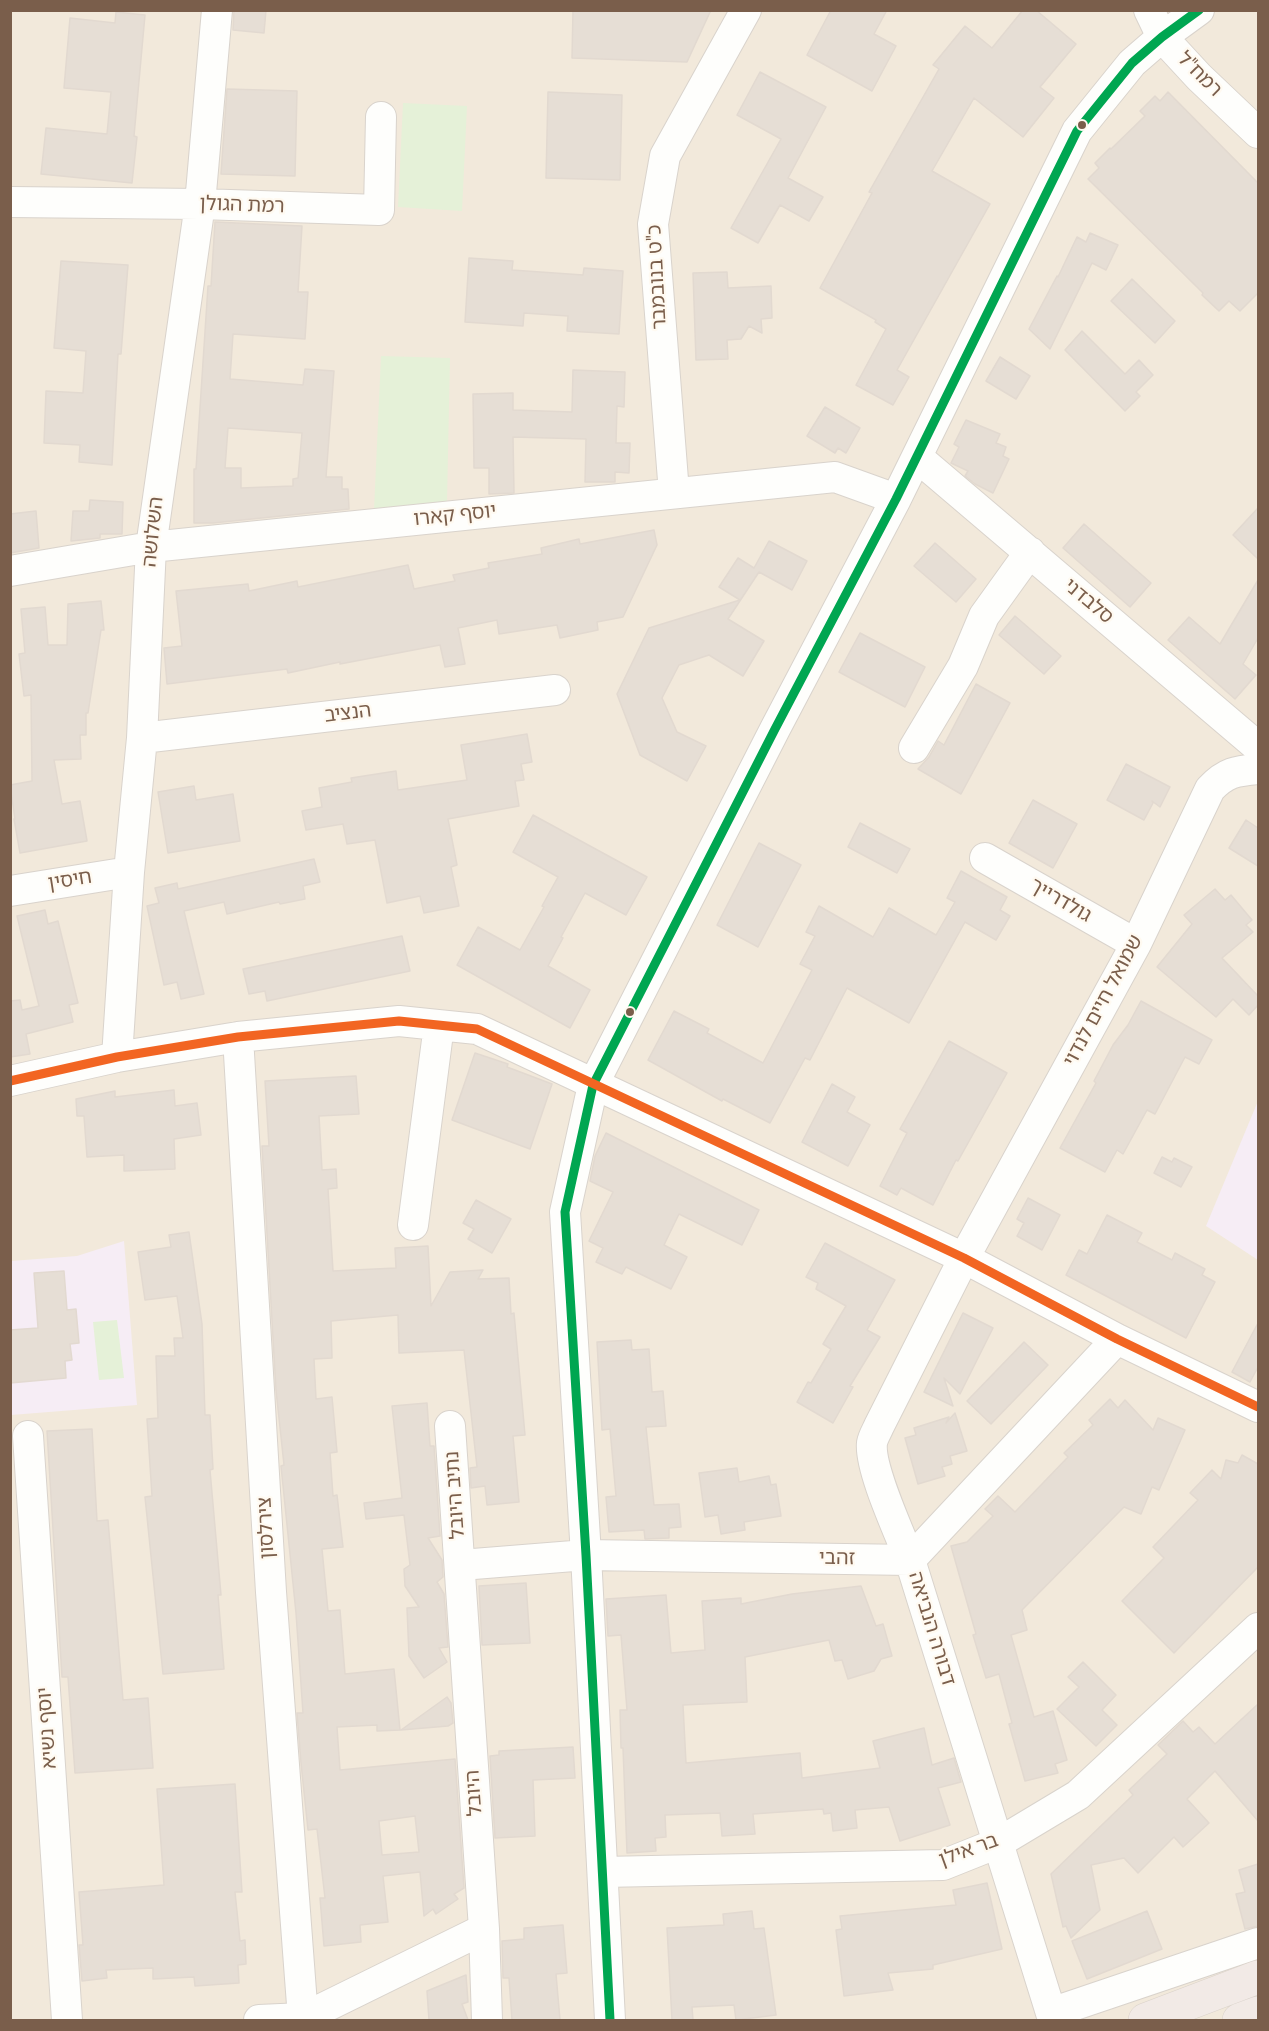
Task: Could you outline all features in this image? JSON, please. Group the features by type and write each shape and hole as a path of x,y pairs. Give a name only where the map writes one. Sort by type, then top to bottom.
{"highway":[{"path":"1144,2020 1258,1977"},
{"path":"1239,2020 1258,2013"}],"street":[{"name":"השלושה","path":"117,1056 129,872 142,738 151,547 200,204 217,10"},
{"name":"כ\"ט בנובמבר","path":"674,493 653,224 665,156 746,10"},
{"name":"רמח\"ל","path":"1149,10 1162,37 1199,77 1258,133"},
{"path":"609,2020 586,1555 565,1212 593,1085 779,720 896,499 1077,131 1132,63 1199,10"},
{"name":"רמת הגולן","path":"10,202 200,204 379,210 381,117"},
{"name":"סלבדני","path":"917,457 1258,747"},
{"name":"יוסף קארו","path":"10,571 151,547 835,477 896,499"},
{"path":"914,747 963,666 984,616 1030,552"},
{"name":"הנציב","path":"142,738 555,690"},
{"name":"שמואל חיים לנדוי","path":"964,1258 1136,944 1210,789 1222,776 1241,770 1258,769"},
{"name":"גולדרייך","path":"985,858 1136,944"},
{"name":"חיסין","path":"10,891 129,872"},
{"path":"10,1081 117,1056 238,1037 399,1021 477,1029 964,1258 1117,1339 1258,1407"},
{"path":"413,1224 439,1025"},
{"name":"צירלסון","path":"238,1037 271,1592 303,2018"},
{"name":"דבורה הנביאה","path":"964,1258 879,1426 872,1442 873,1456 883,1493 910,1560 1051,2013 1258,1943"},
{"path":"910,1560 1117,1339"},
{"name":"נתיב היובל","path":"450,1426 461,1565"},
{"name":"יוסף נשיא","path":"28,1436 67,2020"},
{"name":"זהבי","path":"461,1565 586,1555 910,1560"},
{"name":"היובל","path":"461,1565 484,1929 487,2020"},
{"name":"בר אילן","path":"603,1872 943,1865 998,1843 1078,1795 1258,1628"},
{"path":"259,2020 303,2018 484,1929"}],"shaded area":[{"path":"11,11 1258,11 1258,2020 11,2020"},
{"path":"1258,1101 1258,1260 1206,1226"},
{"path":"124,1241 137,1405 11,1415 11,1261 77,1256"}],"green space":[{"path":"403,103 467,106 462,211 398,207"},
{"path":"381,356 450,358 447,502 374,510"},
{"path":"117,1320 124,1378 99,1380 93,1322"}],"building":[{"path":"234,10 266,10 264,33 233,30"},
{"path":"573,10 711,10 687,62 572,58"},
{"path":"831,10 887,10 874,34 896,46 872,91 807,55"},
{"path":"1023,10 1036,10 1076,44 1040,87 1054,98 1023,137 974,98 932,171 990,204 897,370 909,377 893,405 856,385 886,329 875,322 876,320 820,288 872,193 869,192 939,69 933,65 965,26 992,48"},
{"path":"116,12 145,15 132,183 41,174 46,128 107,134 111,92 64,88 70,18 115,23"},
{"path":"760,72 826,107 788,178 823,197 809,221 780,205 758,243 731,228 781,139 737,115"},
{"path":"227,89 297,91 295,176 221,174"},
{"path":"548,92 622,95 620,180 546,178"},
{"path":"1168,92 1258,183 1258,293 1240,311 1229,301 1219,311 1088,179 1099,168 1095,163 1145,116 1140,111 1155,96 1160,101"},
{"path":"215,222 302,226 298,292 308,292 305,339 233,334 230,379 303,385 305,369 334,371 326,477 342,477 342,489 348,489 349,509 194,523 194,469 196,469 208,286 211,286","holes":["228,428 302,433 298,478 293,479 293,486 241,488 241,468 225,468"]},
{"path":"1090,233 1118,245 1106,270 1092,263 1050,349 1029,329 1077,237 1086,242"},
{"path":"469,258 513,261 512,270 583,275 584,268 623,271 619,334 567,331 568,316 524,313 523,326 465,322"},
{"path":"61,261 128,265 121,354 118,354 112,465 79,462 80,445 44,443 46,391 83,393 86,351 54,348"},
{"path":"727,272 728,288 771,286 772,318 761,319 762,333 749,326 741,339 727,340 728,359 696,360 693,273"},
{"path":"1132,279 1175,321 1155,343 1111,301"},
{"path":"1082,331 1125,374 1139,360 1153,375 1136,392 1140,396 1125,411 1065,350"},
{"path":"1000,357 1030,376 1016,399 986,381"},
{"path":"573,370 625,372 624,407 617,406 616,443 630,443 629,473 615,472 615,482 585,482 586,439 513,437 514,493 489,494 489,468 474,468 473,394 513,393 513,410 572,412"},
{"path":"825,407 860,428 846,453 838,448 835,453 807,436"},
{"path":"966,420 1000,434 996,443 1006,447 1003,456 1009,459 993,493 965,476 968,471 951,463 959,447 954,444"},
{"path":"90,500 123,502 122,534 100,534 100,538 71,541 73,511 89,511"},
{"path":"1258,508 1258,559 1233,535"},
{"path":"36,511 39,548 10,553 10,514"},
{"path":"1084,524 1151,583 1130,607 1063,548"},
{"path":"654,530 657,545 623,617 597,622 598,630 560,638 557,625 499,634 497,620 458,628 465,664 445,667 440,645 288,673 287,669 167,684 164,648 182,646 176,591 248,584 249,591 297,581 298,587 408,565 414,589 455,581 453,575 489,568 488,563 542,554 541,548 579,539 580,544"},
{"path":"769,541 807,561 792,590 759,572 728,619 764,641 743,676 709,655 679,665 662,698 677,732 706,746 687,781 640,755 617,694 649,628 740,600 719,587 738,558 754,568"},
{"path":"935,543 976,579 956,602 914,566"},
{"path":"1258,580 1258,638 1243,664 1256,675 1235,699 1168,640 1189,617 1220,644"},
{"path":"101,601 104,630 101,630 88,713 86,713 86,735 80,735 81,759 54,760 62,804 80,801 87,841 20,853 10,785 32,781 31,695 24,696 19,654 25,653 21,609 45,607 48,645 67,645 68,604"},
{"path":"1015,616 1061,656 1044,674 999,635"},
{"path":"860,633 925,667 905,707 839,672"},
{"path":"976,684 1010,703 961,794 918,769 929,757 938,741 944,745"},
{"path":"527,734 532,762 521,764 524,780 515,781 519,806 448,819 457,865 451,867 459,906 424,913 420,896 387,903 375,840 347,844 343,824 306,830 302,811 322,807 319,788 352,782 351,778 396,771 398,790 467,780 461,745"},
{"path":"1126,764 1170,787 1160,807 1152,801 1144,820 1107,800"},
{"path":"194,786 196,800 233,794 240,841 168,853 158,792"},
{"path":"1033,800 1077,824 1053,868 1009,843"},
{"path":"533,815 647,877 626,915 585,893 561,937 563,938 548,966 590,990 570,1028 457,965 478,927 520,950 544,907 542,906 558,877 513,852"},
{"path":"1246,820 1258,828 1258,866 1229,848"},
{"path":"860,823 910,849 897,873 848,847"},
{"path":"759,843 801,865 758,947 717,925"},
{"path":"314,859 320,882 303,886 305,899 280,904 279,902 227,914 224,902 184,911 204,994 181,999 177,982 164,985 147,906 159,903 155,888 177,883 178,889"},
{"path":"961,871 1007,897 1000,910 1010,916 996,940 965,922 909,1023 847,988 810,1060 805,1058 770,1123 723,1099 722,1101 648,1060 674,1011 709,1029 707,1033 763,1063 812,970 800,964 815,936 806,932 819,906 873,937 889,908 936,935 955,902 947,898"},
{"path":"1215,889 1225,900 1231,895 1252,920 1246,925 1253,932 1222,958 1258,996 1258,1005 1249,1015 1233,999 1216,1017 1157,967 1192,924 1184,915"},
{"path":"45,910 48,924 58,921 78,1003 69,1005 73,1022 26,1034 30,1054 10,1057 10,1001 20,1000 22,1010 39,1006 17,916"},
{"path":"402,936 410,971 267,1001 265,991 249,994 243,969"},
{"path":"1141,1001 1212,1040 1199,1064 1185,1057 1155,1114 1147,1110 1123,1154 1117,1150 1105,1172 1060,1148 1096,1083 1094,1081 1113,1045 1128,1025"},
{"path":"949,1041 1007,1073 958,1161 956,1160 933,1205 901,1188 897,1195 880,1186 907,1133 900,1129"},
{"path":"475,1053 508,1064 507,1067 552,1084 530,1149 452,1120"},
{"path":"356,1076 359,1114 319,1116 322,1170 336,1169 337,1188 328,1189 333,1271 396,1268 395,1248 428,1246 431,1306 450,1272 483,1270 478,1279 509,1278 525,1435 513,1436 519,1502 487,1505 485,1486 471,1488 470,1468 477,1467 464,1350 399,1353 398,1315 331,1321 332,1358 314,1359 316,1399 332,1397 337,1452 330,1453 333,1496 337,1495 343,1547 322,1549 328,1611 340,1610 345,1674 394,1669 400,1730 377,1731 377,1725 337,1727 340,1770 455,1759 464,1888 454,1894 458,1899 436,1914 433,1909 424,1916 420,1872 383,1876 388,1922 360,1925 361,1942 324,1946 320,1898 325,1898 317,1829 308,1830 297,1713 303,1713 296,1613 281,1466 284,1465 276,1390 262,1146 269,1146 265,1081","holes":["415,1816 419,1852 382,1855 379,1821"]},
{"path":"832,1084 855,1097 847,1112 870,1125 848,1166 802,1142"},
{"path":"174,1090 175,1106 197,1103 201,1135 174,1139 175,1169 124,1171 124,1155 87,1157 84,1116 77,1116 76,1099 115,1091 115,1097"},
{"path":"606,1133 759,1210 742,1245 679,1214 664,1245 687,1257 671,1289 626,1267 622,1274 596,1262 603,1248 589,1241 613,1192 590,1181 595,1156"},
{"path":"1162,1157 1172,1162 1174,1158 1192,1167 1181,1187 1154,1173"},
{"path":"1028,1198 1060,1215 1042,1250 1017,1236 1024,1223 1017,1219"},
{"path":"476,1200 511,1219 492,1253 468,1239 474,1229 463,1223"},
{"path":"1107,1215 1142,1233 1137,1242 1172,1260 1175,1253 1205,1269 1202,1275 1215,1282 1186,1338 1066,1275 1079,1250 1087,1254"},
{"path":"189,1232 202,1324 205,1415 210,1415 213,1469 210,1470 221,1595 218,1595 224,1669 163,1674 145,1497 152,1496 147,1419 158,1418 156,1356 175,1356 174,1338 183,1338 177,1296 145,1300 138,1252 171,1247 169,1235"},
{"path":"825,1243 895,1280 867,1330 880,1337 850,1386 853,1387 833,1423 797,1402 831,1349 823,1344 846,1306 816,1289 818,1283 806,1277"},
{"path":"64,1271 67,1310 76,1309 79,1343 70,1344 72,1360 65,1361 66,1378 10,1383 10,1330 38,1328 34,1273"},
{"path":"963,1313 993,1328 960,1394 944,1378 953,1406 924,1392"},
{"path":"1258,1323 1258,1367 1250,1382 1232,1372"},
{"path":"631,1340 632,1350 649,1349 652,1392 663,1391 666,1426 646,1427 654,1505 679,1504 681,1527 669,1528 669,1538 645,1539 644,1530 609,1532 606,1497 616,1496 610,1429 602,1430 597,1342"},
{"path":"1024,1342 1048,1365 991,1424 967,1401"},
{"path":"1110,1399 1118,1408 1125,1400 1153,1430 1158,1418 1185,1430 1159,1490 1152,1487 1141,1514 1124,1507 1022,1610 1027,1630 1011,1635 1034,1717 1053,1711 1067,1760 1055,1764 1058,1773 1025,1781 1009,1724 1012,1723 999,1674 986,1678 951,1546 967,1542 993,1516 985,1509 998,1496 1015,1512 1068,1457 1064,1453 1093,1425 1089,1420"},
{"path":"427,1403 430,1446 434,1446 440,1536 428,1538 442,1560 443,1577 437,1582 444,1594 448,1647 439,1648 447,1662 424,1678 409,1656 407,1608 419,1607 405,1586 404,1569 410,1565 404,1515 366,1519 364,1503 402,1498 392,1406"},
{"path":"955,1413 967,1451 950,1456 952,1464 942,1467 945,1476 918,1484 905,1438 916,1435 914,1428 949,1417 946,1423"},
{"path":"92,1429 97,1521 108,1520 123,1700 148,1698 153,1768 75,1773 68,1677 62,1677 47,1431"},
{"path":"1242,1455 1258,1464 1258,1567 1174,1653 1122,1601 1164,1558 1153,1547 1198,1500 1190,1493 1212,1470 1221,1479 1226,1460 1238,1463"},
{"path":"737,1468 739,1482 769,1476 771,1485 776,1484 781,1516 744,1522 745,1530 721,1534 718,1515 705,1517 699,1473"},
{"path":"526,1583 530,1643 482,1645 479,1586"},
{"path":"861,1586 876,1626 883,1624 892,1656 881,1659 874,1671 848,1679 842,1660 835,1661 829,1640 745,1657 747,1702 683,1705 686,1763 800,1753 802,1778 880,1768 873,1741 924,1728 932,1765 954,1758 961,1782 938,1788 950,1825 900,1841 889,1807 855,1810 857,1828 833,1831 831,1813 824,1814 823,1809 753,1814 755,1834 722,1836 720,1813 665,1815 666,1837 655,1838 656,1851 627,1853 620,1710 627,1710 621,1635 608,1636 606,1599 666,1595 671,1653 705,1650 702,1601 741,1598 741,1604 792,1594"},
{"path":"1083,1662 1116,1695 1102,1710 1117,1725 1096,1746 1057,1709 1079,1687 1068,1677"},
{"path":"447,1697 451,1703 453,1723 448,1726 401,1730"},
{"path":"1258,1704 1258,1821 1215,1771 1187,1799 1209,1823 1183,1847 1174,1837 1138,1873 1124,1858 1091,1865 1100,1910 1071,1938 1066,1926 1063,1927 1051,1874 1133,1795 1129,1790 1167,1754 1158,1745 1183,1721 1193,1732 1199,1727 1215,1744"},
{"path":"573,1747 575,1778 533,1780 535,1836 495,1838 490,1756 499,1755 499,1751"},
{"path":"235,1784 242,1892 235,1892 240,1941 245,1940 246,1964 238,1965 239,1983 195,1986 194,1977 153,1979 153,1968 106,1970 107,1978 82,1981 79,1945 83,1945 79,1892 164,1885 157,1789"},
{"path":"1258,1864 1258,1926 1245,1929 1236,1894 1245,1892 1239,1870"},
{"path":"987,1883 1002,1949 933,1965 933,1969 888,1973 893,1990 844,1996 836,1930 842,1929 840,1916 956,1905 953,1890"},
{"path":"752,1911 754,1929 764,1928 776,2015 736,2020 734,2005 692,2007 693,2020 672,2020 667,1928 724,1925 723,1914"},
{"path":"1147,1911 1162,1949 1087,1979 1072,1941"},
{"path":"563,1925 567,1973 556,1974 560,2020 512,2020 509,1978 503,1978 502,1941 524,1939 524,1928"},
{"path":"466,1975 468,2002 462,2004 468,2020 429,2020 427,1991"}],"transit line":[{"path":"610,2020 586,1555 565,1212 593,1085 775,729 896,499 1077,131 1132,63 1199,10"},
{"path":"10,1081 117,1057 238,1037 399,1021 477,1029 964,1258 1117,1339 1258,1407"}]}
